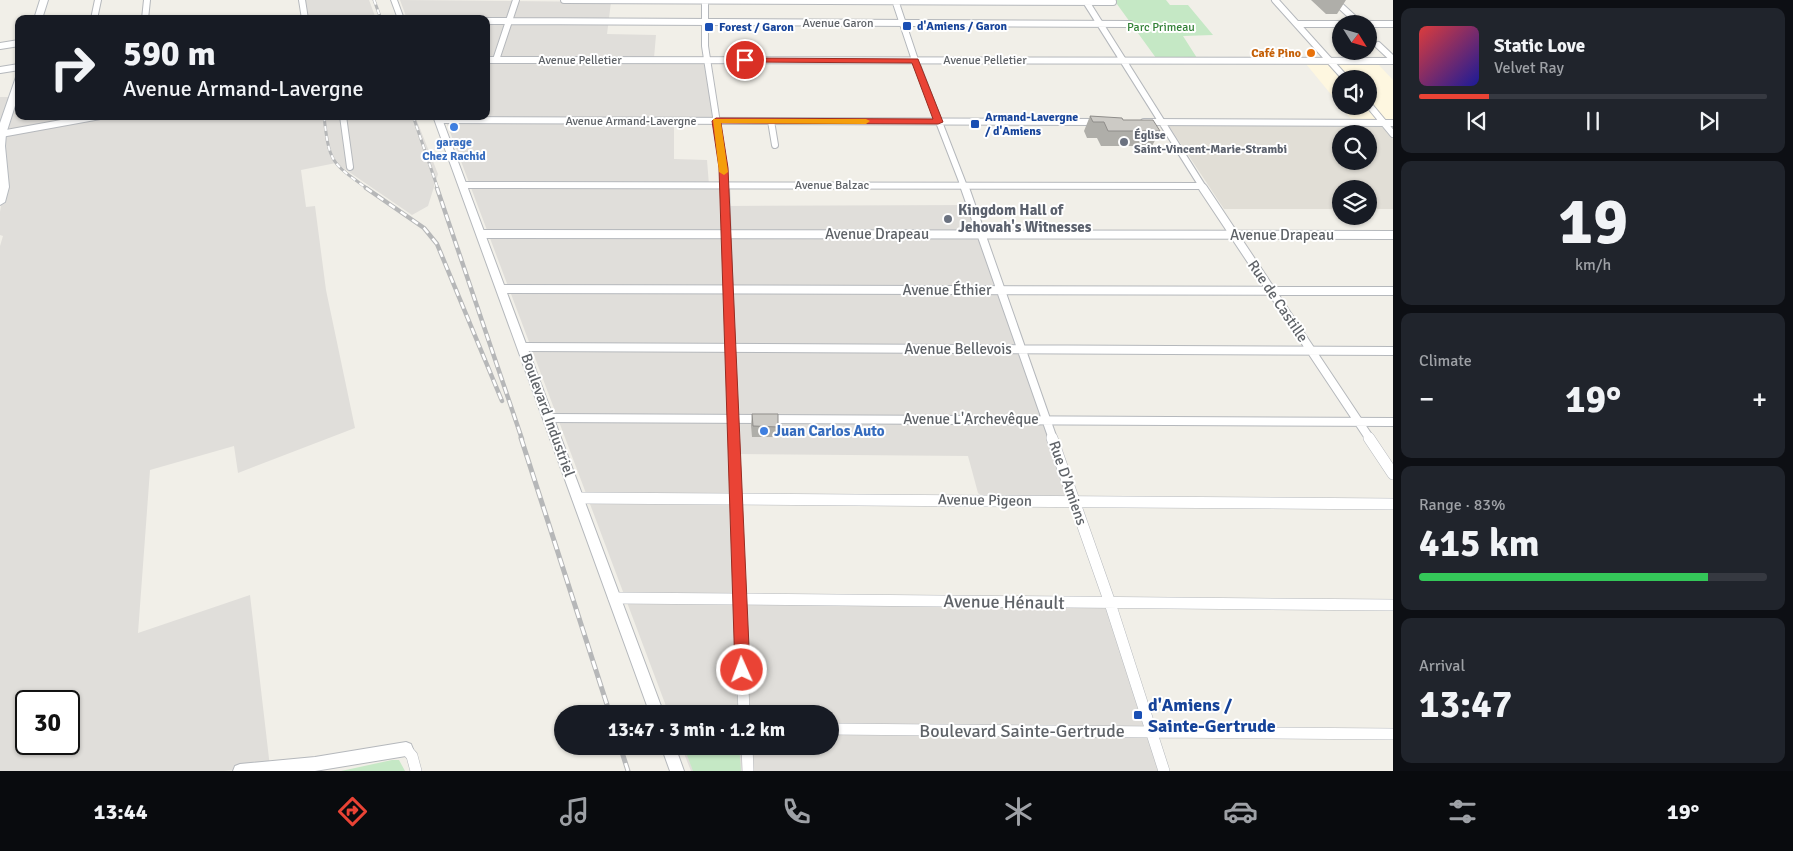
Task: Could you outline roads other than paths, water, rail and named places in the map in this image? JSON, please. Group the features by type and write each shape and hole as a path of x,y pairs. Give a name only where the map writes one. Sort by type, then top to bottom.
{"main road":[{"path":"39,15 44,0"},
{"path":"0,202 4,187 0,146 15,92"}],"street":[{"path":"95,15 98,0"},
{"path":"145,15 147,0"},
{"path":"302,0 304,15"},
{"path":"394,0 400,15"},
{"path":"496,60 516,0"},
{"path":"564,0 1113,2"},
{"path":"705,0 704,22 708,60 723,160 744,705"},
{"path":"1275,0 1338,70"},
{"path":"1334,0 1350,15"},
{"name":"Rue D'Amiens","path":"895,1 938,122 964,186 1110,603 1164,771"},
{"name":"Rue de Castille","path":"1085,1 1202,186 1393,474"},
{"name":"Avenue Garon","path":"490,21 1130,24"},
{"path":"1298,24 1332,24"},
{"path":"1378,24 1393,24"},
{"path":"0,46 15,43"},
{"path":"1378,46 1393,60"},
{"name":"Avenue Pelletier","path":"490,60 1393,60"},
{"path":"0,70 15,68"},
{"path":"1377,115 1393,134"},
{"name":"Avenue Armand-Lavergne","path":"490,119 1104,122"},
{"path":"2,134 78,120"},
{"path":"344,120 350,167"},
{"name":"Boulevard Industriel","path":"439,120 653,705"},
{"path":"771,121 776,145"},
{"path":"1133,122 1393,123"},
{"name":"Avenue Balzac","path":"462,185 1202,186"},
{"name":"Avenue Drapeau","path":"481,234 1393,235"},
{"name":"Avenue Éthier","path":"501,289 1393,291"},
{"name":"Avenue Bellevois","path":"523,347 1393,351"},
{"name":"Avenue L'Archevêque","path":"548,418 1393,422"},
{"name":"Avenue Pigeon","path":"578,498 1393,504"},
{"name":"Avenue Hénault","path":"614,598 1393,605"},
{"name":"Boulevard Sainte-Gertrude","path":"839,729 1393,734"},
{"path":"240,771 315,764 406,749 413,756 416,771"},
{"path":"672,755 678,771"},
{"path":"747,755 748,771"}],"railway":[{"path":"374,0 380,15"},
{"path":"325,120 330,152 334,160 346,173 368,189"},
{"path":"414,120 438,189"},
{"path":"366,188 424,228 437,244 502,401"},
{"path":"437,188 522,439"},
{"path":"521,438 607,705"},
{"path":"623,755 628,771"}],"place":[{"name":"d'Amiens / Garon","path":"907,26"},
{"name":"Forest / Garon","path":"709,27"},
{"name":"Café Pino","path":"1311,53"},
{"name":"Armand-Lavergne / d'Amiens","path":"975,124"},
{"name":"garage Chez Rachid","path":"454,127"},
{"name":"Église Saint-Vincent-Marie-Strambi","path":"1124,142"},
{"name":"Kingdom Hall of Jehovah's Witnesses","path":"948,219"},
{"name":"Juan Carlos Auto","path":"764,431"},
{"name":"d'Amiens / Sainte-Gertrude","path":"1138,715"}],"park label":[{"name":"Parc Primeau","path":"1161,27"}]}
